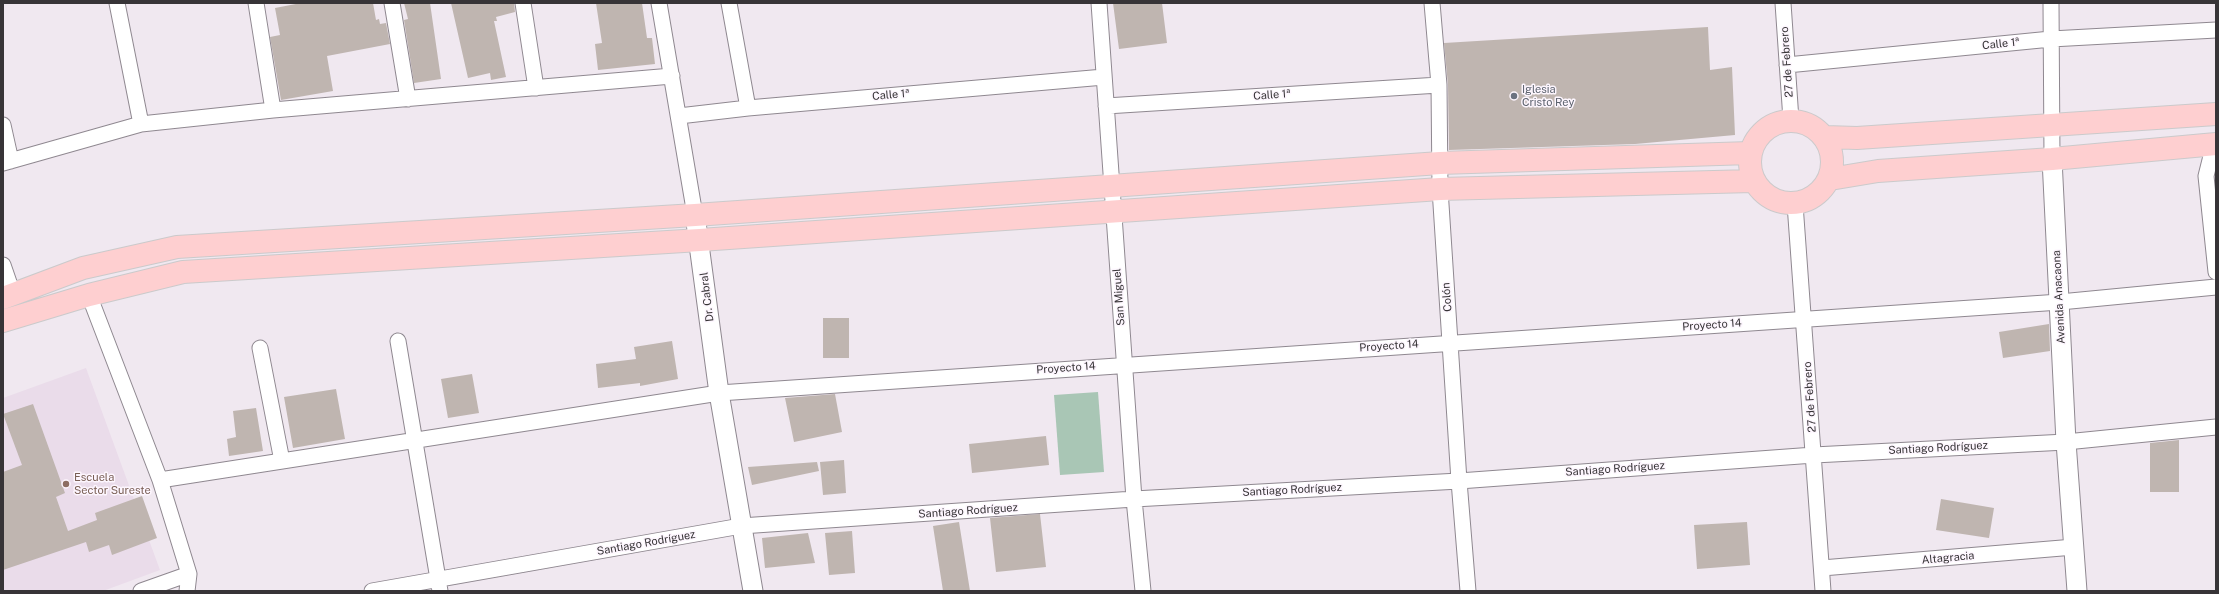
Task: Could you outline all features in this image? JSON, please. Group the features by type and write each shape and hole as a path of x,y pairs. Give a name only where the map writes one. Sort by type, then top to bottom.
{"main road":[{"path":"1825,137 1857,138 2216,114"},
{"path":"1791,120 1810,125 1825,137 1831,150 1833,165 1830,179 1816,196 1795,204 1778,202 1763,194 1753,181 1749,167 1750,153 1758,136 1772,125 1791,120"},
{"path":"1830,179 1878,171 2052,159 2215,144"},
{"path":"8,296 83,268 177,247 696,215 1440,163 1750,153"},
{"path":"3,321 89,295 183,272 700,240 1440,189 1753,181"}],"street":[{"path":"117,3 141,124"},
{"path":"256,3 273,110"},
{"path":"392,3 408,99"},
{"path":"522,3 536,88"},
{"name":"Dr. Cabral","path":"659,3 700,240 718,392 741,526 754,591"},
{"path":"729,3 748,108"},
{"name":"San Miguel","path":"1099,3 1134,500 1143,591"},
{"name":"Colón","path":"1432,3 1438,85 1440,189 1459,481 1468,591"},
{"name":"27 de Febrero","path":"1783,3 1791,120"},
{"name":"Avenida Anacaona","path":"2051,3 2052,159 2066,442 2077,591"},
{"name":"Calle 1ª","path":"1787,65 2051,39 2216,30"},
{"path":"3,125 7,162 141,124 273,110 672,76"},
{"name":"Calle 1ª","path":"678,116 748,108 1104,77"},
{"name":"Calle 1ª","path":"1106,106 1438,85"},
{"path":"2215,144 2211,182 2216,272"},
{"name":"27 de Febrero","path":"1795,204 1805,319 1822,568 1820,591"},
{"path":"3,265 8,296"},
{"name":"Proyecto 14","path":"160,480 282,462 718,392 2060,302 2216,287"},
{"path":"89,295 160,480 189,574 187,591"},
{"path":"398,341 439,585"},
{"path":"260,348 282,462"},
{"name":"Santiago Rodríguez","path":"372,591 439,585 741,526 1134,500 1459,481 1814,454 2066,442 2216,427"},
{"name":"Altagracia","path":"1822,568 2074,547"},
{"path":"141,591 189,574"}],"shaded area":[{"name":"Escuela Sector Sureste","path":"86,368 160,570 103,591 3,591 3,398"}],"green space":[{"path":"1098,392 1104,472 1060,475 1054,395"}],"building":[{"path":"301,3 373,3 376,20 379,19 380,24 386,23 390,44 327,56 333,91 281,100 270,37 280,35 275,8"},
{"path":"404,3 430,3 441,79 414,83 404,20 408,19"},
{"path":"451,3 514,3 515,12 496,17 497,21 494,21 506,77 491,80 490,73 468,78"},
{"path":"596,3 642,3 647,38 652,38 655,64 598,70 595,44 602,43"},
{"path":"1113,3 1162,3 1167,43 1119,49"},
{"path":"1708,27 1710,70 1732,67 1735,135 1635,144 1449,150 1448,85 1444,43"},
{"path":"823,318 849,318 849,358 823,358"},
{"path":"2049,324 2050,351 2003,358 1999,332"},
{"path":"672,341 678,379 640,386 640,383 598,388 596,364 636,359 634,347"},
{"path":"472,374 479,413 448,418 441,379"},
{"path":"336,389 345,439 293,448 284,397"},
{"path":"835,394 842,432 794,442 785,398"},
{"path":"33,404 65,493 56,497 68,531 97,520 95,513 142,496 157,538 112,555 109,545 89,552 86,542 3,570 3,472 22,465 3,414"},
{"path":"256,408 263,451 229,456 227,439 236,437 233,411"},
{"path":"1046,436 1049,465 972,473 969,444"},
{"path":"2179,440 2179,492 2150,492 2150,443"},
{"path":"844,460 846,493 823,495 820,462"},
{"path":"817,462 819,471 752,485 748,467"},
{"path":"1941,499 1994,508 1989,538 1936,530"},
{"path":"1040,514 1046,567 996,572 990,518"},
{"path":"959,522 970,591 943,591 933,526"},
{"path":"1747,522 1750,565 1697,569 1694,525"},
{"path":"852,531 855,573 829,575 825,533"},
{"path":"808,533 815,563 765,568 762,538"}],"place":[{"name":"Iglesia Cristo Rey","path":"1514,96"},
{"name":"Escuela Sector Sureste","path":"66,484"}]}
